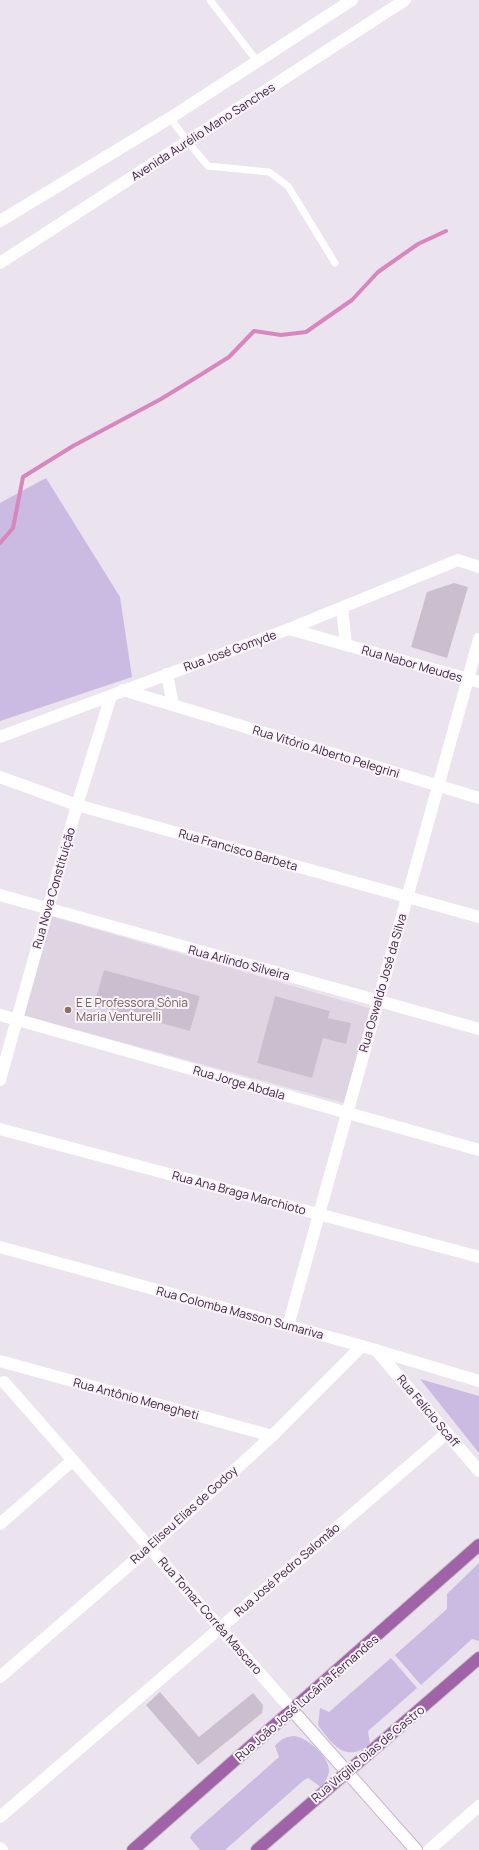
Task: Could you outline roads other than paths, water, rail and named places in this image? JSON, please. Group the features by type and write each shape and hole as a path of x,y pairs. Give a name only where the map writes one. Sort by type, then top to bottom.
{"main road":[{"name":"Rua João José Lucânia Fernandes","path":"134,1850 479,1546"},
{"name":"Rua Virgílio Dias de Castro","path":"257,1850 479,1658"}],"street":[{"path":"0,221 170,118 352,0"},
{"name":"Avenida Aurélio Mano Sanches","path":"0,263 405,0"},
{"name":"Rua José Gomyde","path":"0,737 289,629 458,560 479,566"},
{"name":"Rua Nabor Meudes","path":"342,608 346,645"},
{"name":"Rua Nabor Meudes","path":"289,629 473,681"},
{"name":"Rua Oswaldo José da Silva","path":"288,1326 438,787 473,681 479,640"},
{"path":"167,674 173,705"},
{"name":"Rua Vitório Alberto Pelegrini","path":"124,690 438,787 479,798"},
{"name":"Rua Nova Constituição","path":"0,1080 77,805 111,696"},
{"name":"Rua Francisco Barbeta","path":"0,776 77,805 479,917"},
{"name":"Rua Arlindo Silveira","path":"0,895 48,910 479,1029"},
{"name":"Rua Jorge Abdala","path":"0,1015 479,1150"},
{"name":"Rua Ana Braga Marchioto","path":"0,1129 479,1257"},
{"name":"Rua Colomba Masson Sumariva","path":"0,1247 362,1346 479,1381"},
{"name":"Rua Eliseu Elias de Godoy","path":"0,1677 149,1548 272,1436 362,1346"},
{"name":"Rua Felício Scaff","path":"376,1350 479,1471"},
{"name":"Rua Antônio Menegheti","path":"0,1362 272,1436"},
{"path":"2,1384 21,1368"},
{"name":"Rua Tomaz Corrêa Mascaro","path":"2,1384 73,1460 416,1850"},
{"name":"Rua José Pedro Salomão","path":"0,1817 446,1433"},
{"path":"0,1524 73,1460"},
{"path":"429,1850 479,1806"}],"lane":[{"path":"210,0 257,61"},
{"path":"170,118 208,166 269,172 288,186 335,263"}],"waterway":[{"path":"0,543 13,528 23,477 73,446 161,399 229,357 254,331 281,335 306,332 352,300 378,272 418,244 446,231"}],"place":[{"name":"E E Professora Sônia Maria Venturelli","path":"68,1010"}]}
